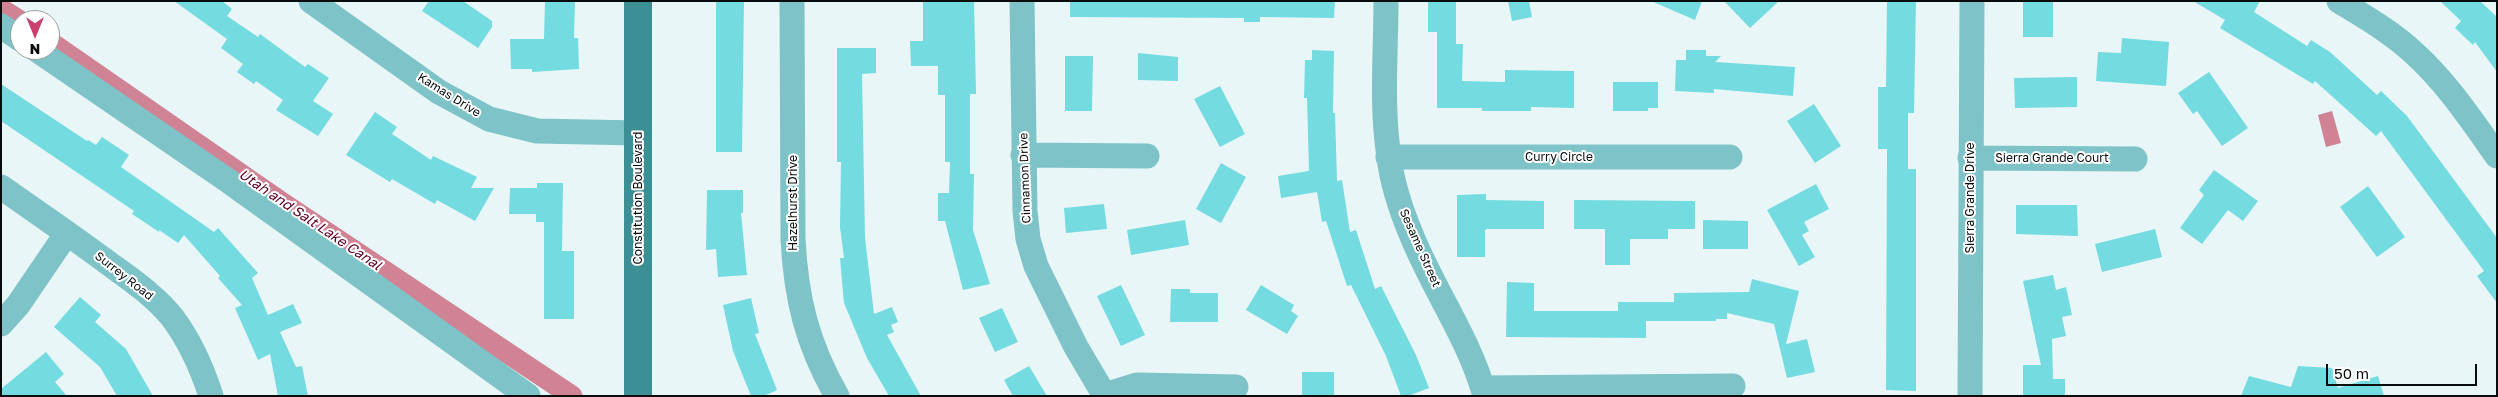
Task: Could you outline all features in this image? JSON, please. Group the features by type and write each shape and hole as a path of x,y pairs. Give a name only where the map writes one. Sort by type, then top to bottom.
{"main road":[{"name":"Constitution Boulevard","path":"638,1 638,396"}],"street":[{"name":"Kamas Drive","path":"311,1 439,92 489,119 537,131 638,133"},
{"name":"Hazelhurst Drive","path":"792,1 794,273 808,336 819,366 837,396"},
{"name":"Cinnamon Drive","path":"1022,1 1023,154 1028,239 1036,266 1076,347 1105,395"},
{"name":"Sesame Street","path":"1386,1 1385,102 1388,157 1411,235 1458,327 1484,392"},
{"name":"Sierra Grande Drive","path":"1970,396 1972,1"},
{"path":"2340,1 2415,53 2434,73 2497,156"},
{"path":"52,60 230,182 528,396"},
{"path":"1023,154 1147,156"},
{"name":"Curry Circle","path":"1388,157 1730,156"},
{"name":"Sierra Grande Court","path":"1970,158 2135,159"},
{"name":"Surrey Road","path":"1,187 68,233 153,296 172,317 188,340 202,369 211,396"},
{"path":"1,324 18,305 68,233"},
{"path":"1105,395 1137,385 1236,387"},
{"path":"1484,392 1733,386"}],"shaded area":[{"path":"2332,111 2341,143 2326,147 2318,115"}],"building":[{"path":"174,1 222,1 232,9 227,16 258,37 260,34 305,67 308,64 329,78 313,101 333,114 318,136 276,110 283,100 256,81 254,84 237,72 243,64 221,48 227,39"},
{"path":"429,1 463,1 492,21 492,27 478,48 422,11"},
{"path":"545,1 575,1 574,38 578,38 579,69 532,72 532,69 511,69 510,39 544,39"},
{"path":"716,1 744,1 742,152 716,152"},
{"path":"923,1 974,1 976,94 970,94 970,174 974,174 973,230 990,284 963,290 945,221 938,221 938,193 949,193 950,162 945,162 945,95 938,95 938,66 911,66 910,41 923,41"},
{"path":"1070,1 1335,1 1334,18 1260,17 1260,22 1244,22 1244,18 1070,17"},
{"path":"1428,1 1456,1 1456,44 1463,44 1462,81 1505,82 1505,70 1574,71 1574,108 1531,107 1531,111 1482,111 1482,108 1437,108 1437,32 1428,32"},
{"path":"1508,1 1529,1 1532,17 1512,21"},
{"path":"1651,1 1702,1 1695,20"},
{"path":"1724,1 1779,1 1750,28"},
{"path":"1887,1 1916,1 1914,113 1908,113 1908,169 1916,169 1916,391 1886,390 1887,149 1878,149 1878,87 1886,87"},
{"path":"2023,1 2053,1 2053,37 2023,37"},
{"path":"2193,1 2260,1 2254,12 2307,46 2311,40 2330,52 2377,95 2381,91 2407,116 2497,238 2497,303 2477,276 2484,271 2381,131 2376,136 2315,81 2313,84 2220,28 2225,20"},
{"path":"2440,1 2480,1 2497,17 2497,72 2475,42 2473,45 2455,28 2461,21"},
{"path":"2122,38 2169,42 2166,86 2096,81 2098,52 2121,53"},
{"path":"837,48 876,48 876,73 862,74 865,238 874,314 892,307 898,322 891,325 894,332 887,335 921,396 889,396 867,358 844,303 840,258 844,258 840,227 841,162 837,162"},
{"path":"1312,50 1334,51 1333,113 1335,113 1337,181 1342,180 1350,232 1356,230 1375,289 1381,286 1416,355 1429,388 1408,396 1401,396 1386,356 1351,285 1347,286 1326,221 1322,222 1317,192 1281,198 1278,176 1309,171 1307,98 1304,98 1305,60 1312,60"},
{"path":"1686,50 1706,50 1706,56 1721,56 1715,62 1795,67 1793,96 1714,89 1714,93 1675,91 1676,60 1686,60"},
{"path":"1138,53 1178,57 1178,81 1138,80"},
{"path":"1065,56 1093,56 1092,111 1065,111"},
{"path":"2209,72 2248,128 2222,146 2197,111 2193,114 2178,93"},
{"path":"2077,77 2077,107 2015,108 2014,78"},
{"path":"1613,82 1658,82 1658,108 1648,108 1648,111 1613,111"},
{"path":"1,84 87,141 96,145 102,137 129,155 121,167 214,232 218,228 258,273 252,278 268,315 293,304 302,323 280,332 296,367 302,366 308,396 278,396 270,354 258,360 235,308 242,305 218,278 220,276 184,235 178,243 159,230 159,232 132,214 134,211 1,121"},
{"path":"1220,86 1245,134 1220,147 1194,99"},
{"path":"1814,104 1841,146 1815,163 1787,121"},
{"path":"375,112 397,127 392,134 431,160 433,156 477,177 471,188 494,188 475,221 437,200 435,204 392,179 390,182 346,155"},
{"path":"1221,163 1246,177 1221,223 1196,209"},
{"path":"2214,170 2258,201 2243,221 2228,210 2202,244 2180,228 2204,195 2199,190"},
{"path":"537,183 563,183 562,251 574,251 574,319 544,319 544,222 536,222 536,214 509,214 510,188 537,188"},
{"path":"1816,184 1829,209 1804,222 1809,231 1802,235 1815,257 1799,266 1767,210"},
{"path":"2368,186 2405,237 2377,257 2340,207"},
{"path":"707,190 743,190 743,213 741,213 747,275 718,277 716,249 706,250"},
{"path":"1486,194 1486,200 1544,201 1544,229 1487,229 1485,230 1485,257 1457,257 1457,195"},
{"path":"1574,200 1695,201 1695,229 1668,229 1668,239 1630,239 1630,265 1605,265 1605,229 1574,229"},
{"path":"1104,204 1107,229 1066,233 1064,208"},
{"path":"2016,205 2077,205 2078,236 2016,234"},
{"path":"1185,220 1189,245 1131,255 1127,230"},
{"path":"1703,220 1748,221 1748,249 1703,249"},
{"path":"2155,229 2162,257 2102,272 2095,244"},
{"path":"2053,275 2056,290 2066,287 2072,315 2062,317 2066,336 2052,339 2053,379 2065,379 2065,396 2023,396 2023,365 2041,365 2023,281"},
{"path":"1752,279 1799,291 1786,344 1807,339 1815,372 1787,378 1774,324 1727,313 1727,319 1716,319 1716,321 1646,321 1646,338 1506,337 1507,282 1534,283 1534,311 1618,311 1618,302 1674,302 1674,293 1749,292"},
{"path":"1121,285 1145,335 1121,346 1097,296"},
{"path":"1261,285 1294,305 1291,311 1298,316 1287,334 1246,310"},
{"path":"1171,289 1190,289 1190,293 1218,293 1218,322 1170,322"},
{"path":"80,297 101,315 95,322 126,349 153,396 117,396 100,367 54,327"},
{"path":"751,298 759,333 755,334 777,390 764,396 751,396 733,351 723,305"},
{"path":"1002,308 1018,342 995,352 979,318"},
{"path":"46,352 64,374 55,382 67,396 1,396 1,389"},
{"path":"1029,366 1047,396 1013,396 1004,380"},
{"path":"2298,366 2332,368 2338,388 2378,376 2384,396 2241,396 2249,376 2291,387"},
{"path":"1302,372 1334,372 1334,396 1302,396"}],"waterway":[{"name":"Utah and Salt Lake Canal","path":"1,9 10,15"},
{"name":"Utah and Salt Lake Canal","path":"60,49 281,202 572,396"}]}
